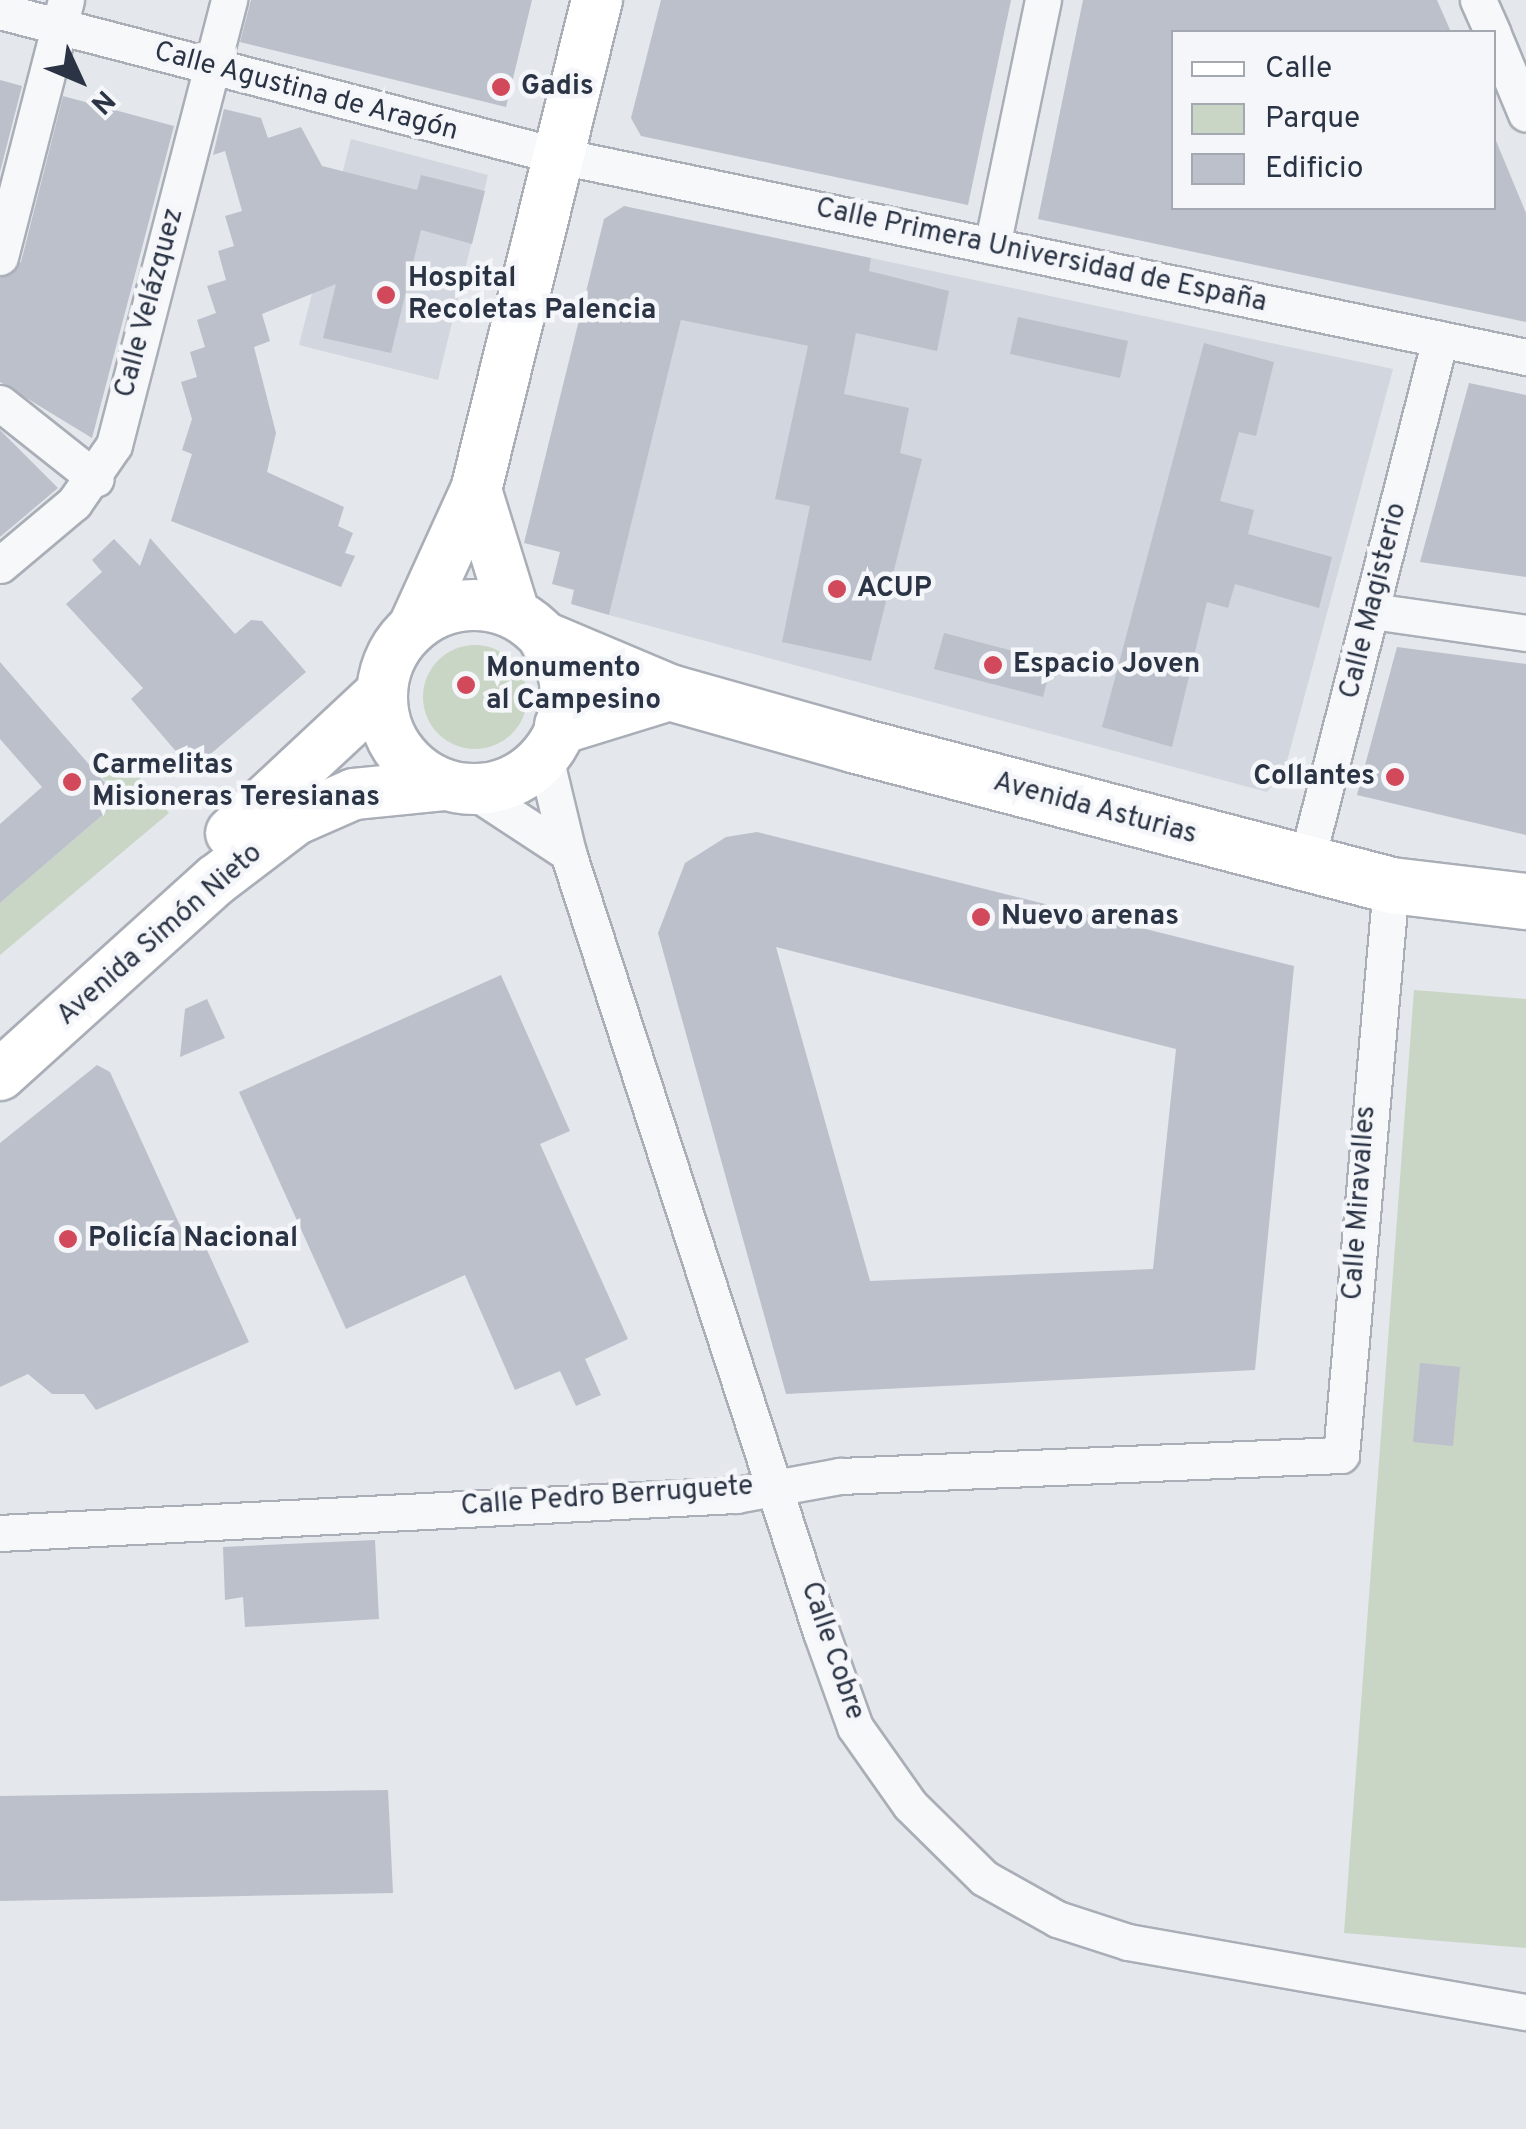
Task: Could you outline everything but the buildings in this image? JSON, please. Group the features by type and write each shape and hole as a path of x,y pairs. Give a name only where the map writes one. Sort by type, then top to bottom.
{"main road":[{"path":"597,0 555,155 476,490 414,626 386,668 381,693 397,750 458,788 524,775 553,741 669,692"},
{"path":"476,490 531,627 566,682 553,741"},
{"path":"414,626 462,605 531,627"},
{"name":"Avenida Asturias","path":"531,627 669,692 1306,864 1390,884 1526,901"},
{"name":"Avenida Simón Nieto","path":"0,1030 381,693"},
{"name":"Avenida Simón Nieto","path":"0,1076 216,880 295,820 354,794 458,788"}],"street":[{"name":"Calle Velázquez","path":"0,565 96,479 114,445 229,0"},
{"path":"992,246 1043,0"},
{"path":"1478,0 1490,30"},
{"name":"Calle Agustina de Aragón","path":"0,11 63,13 211,68 555,155"},
{"path":"0,257 63,13"},
{"path":"1496,44 1526,114"},
{"name":"Calle Primera Universidad de España","path":"555,155 1526,356"},
{"name":"Calle Magisterio","path":"1306,864 1440,339"},
{"path":"0,402 96,479"},
{"path":"1372,611 1526,634"},
{"name":"Calle Cobre","path":"553,741 568,853 855,1727 910,1805 984,1878 1058,1918 1128,1942 1526,2012"},
{"path":"458,788 568,853"},
{"name":"Calle Miravalles","path":"1273,1452 1341,1455 1390,884"},
{"name":"Calle Pedro Berruguete","path":"0,1533 736,1494 778,1483 1273,1452"}],"shaded area":[{"name":"Hospital Recoletas Palencia","path":"351,139 488,175 438,380 299,345"},
{"path":"871,258 1393,369 1284,772 1267,792 609,615 681,320 851,355"}],"green space":[{"path":"475,645 495,649 512,660 523,677 527,697 523,717 512,734 495,745 475,749 455,745 438,734 427,717 423,697 427,677 438,660 455,649"},
{"path":"125,760 169,813 0,955 0,903 120,800 102,778"},
{"path":"1414,990 1526,999 1526,1948 1344,1933"}],"place":[{"name":"Gadis","path":"501,87"},
{"name":"Hospital Recoletas Palencia","path":"386,295"},
{"name":"ACUP","path":"837,589"},
{"name":"Espacio Joven","path":"993,665"},
{"name":"Monumento al Campesino","path":"466,685"},
{"name":"Collantes","path":"1395,777"},
{"name":"Carmelitas Misioneras Teresianas","path":"72,782"},
{"name":"Nuevo arenas","path":"981,917"},
{"name":"Policía Nacional","path":"68,1239"}]}
